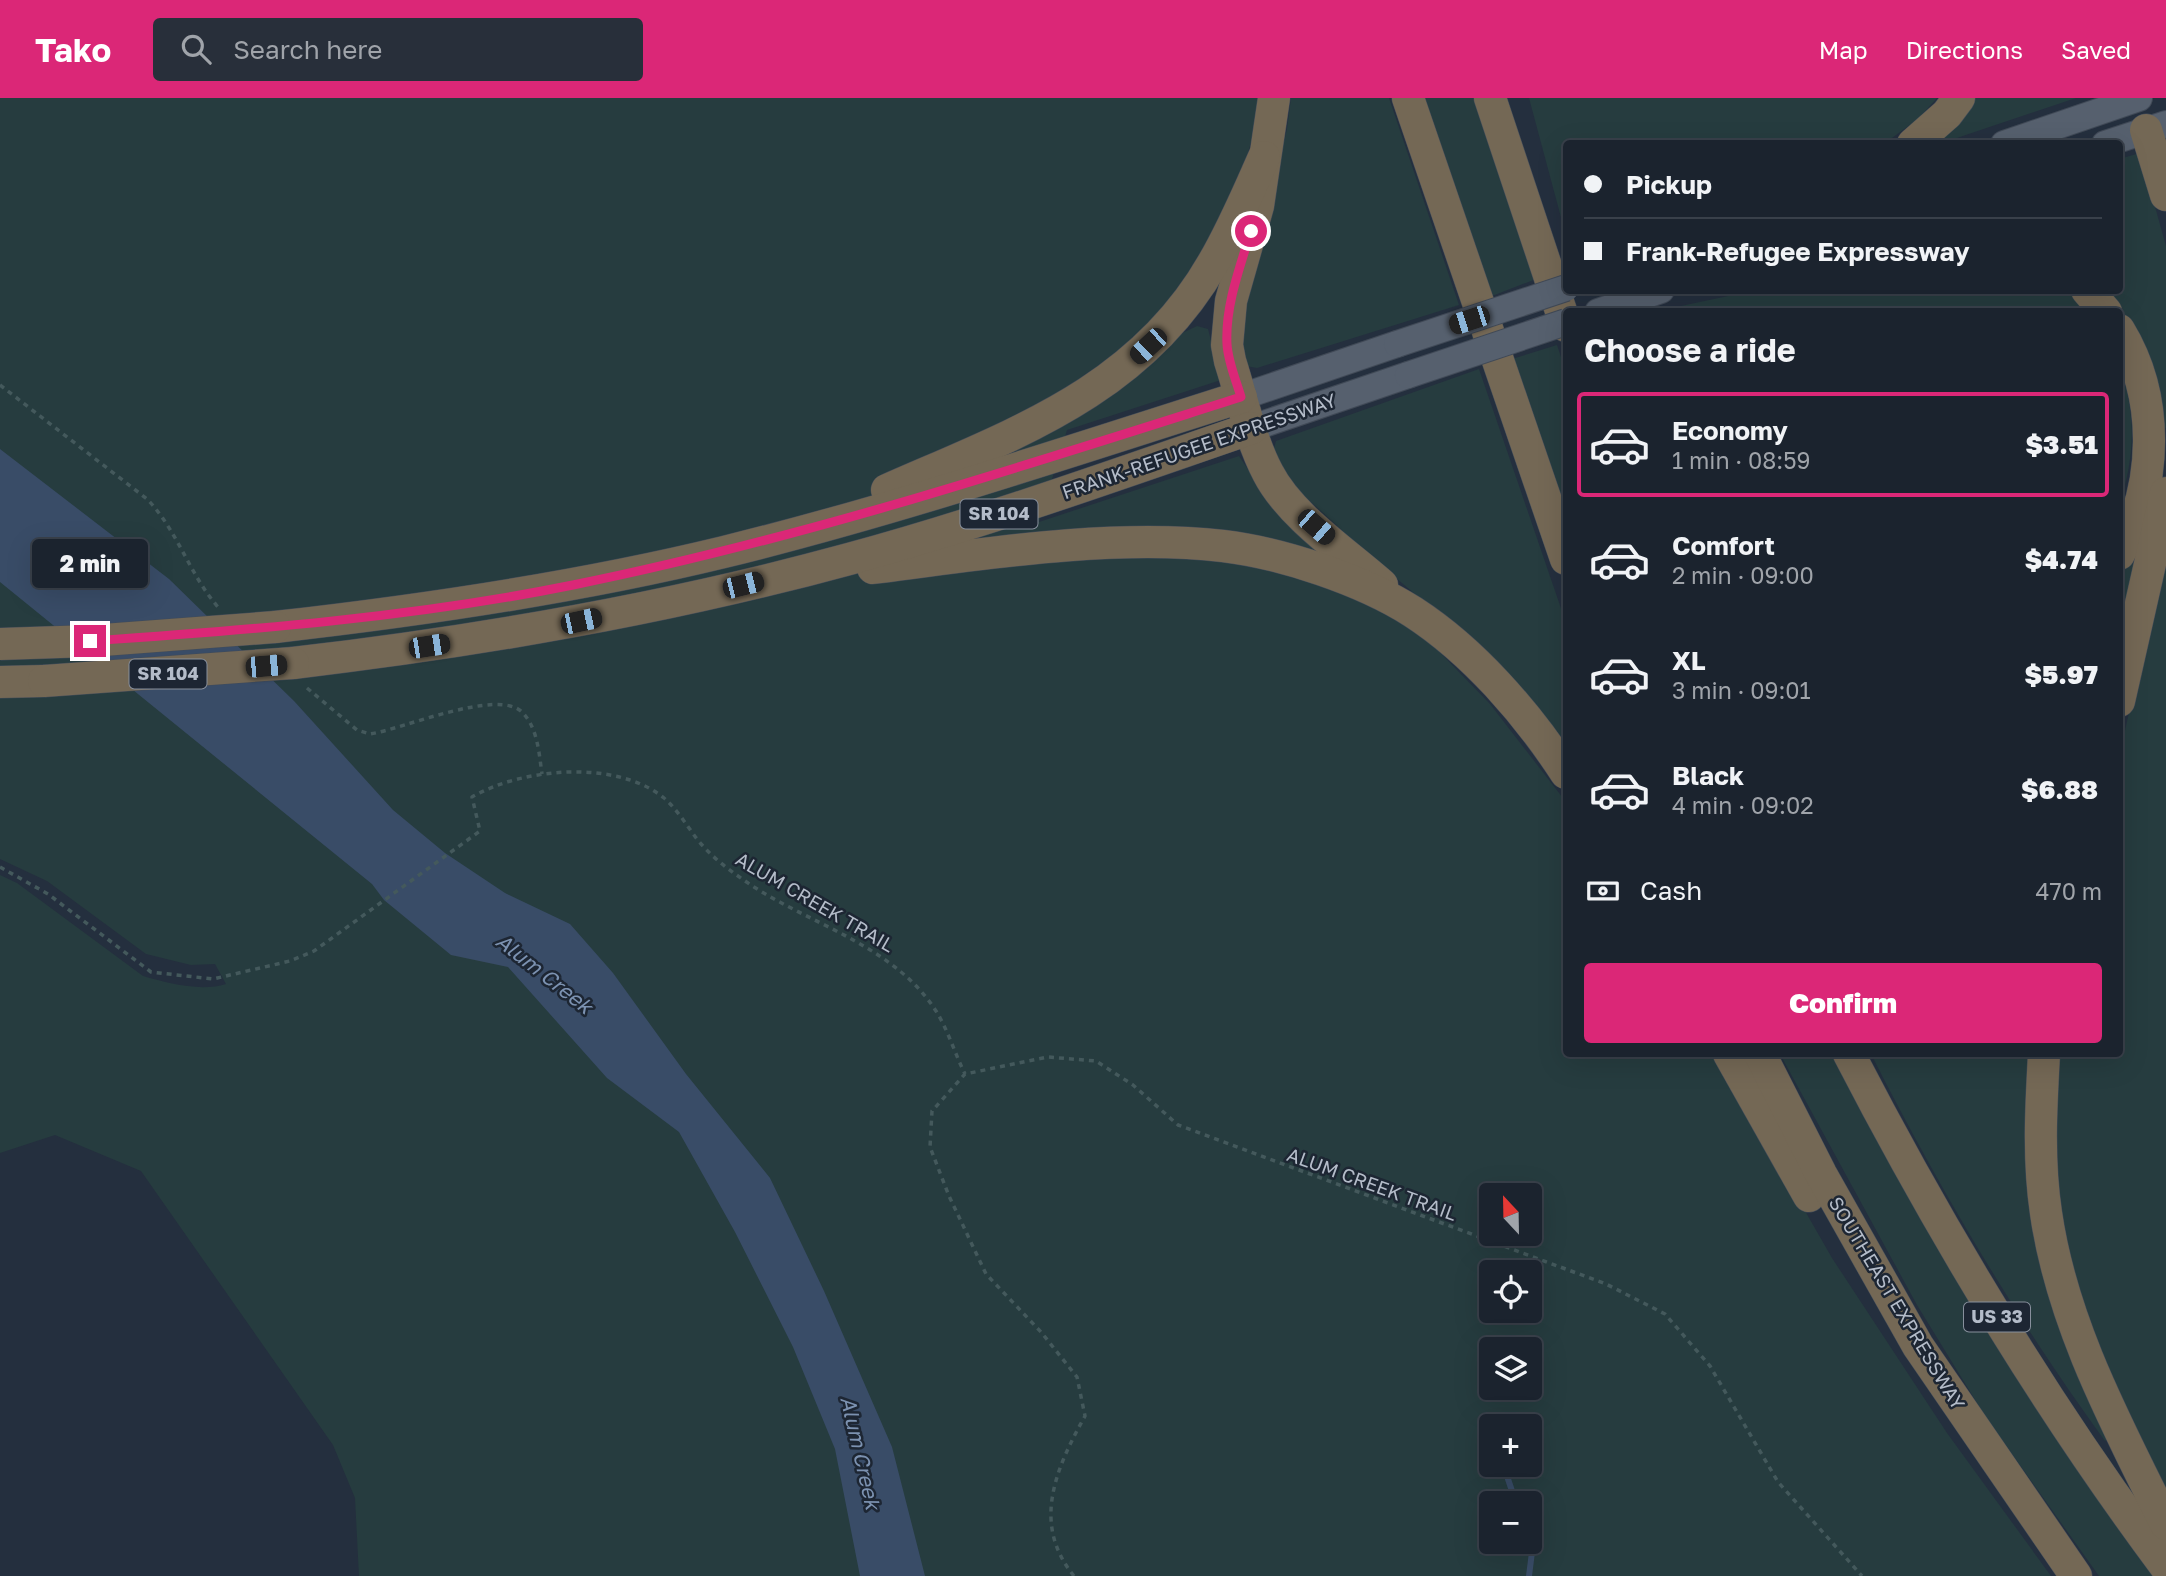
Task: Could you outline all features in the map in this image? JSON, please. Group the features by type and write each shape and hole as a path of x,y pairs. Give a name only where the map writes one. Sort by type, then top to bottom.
{"highway":[{"path":"1274,98 1258,206 1231,302 1227,328 1230,361 1268,474 1283,497 1411,611 1437,630 1505,694 1563,769"},
{"path":"1408,98 1563,550"},
{"path":"1490,98 1563,315"},
{"path":"1504,98 1512,163"},
{"path":"1918,140 1939,122 1959,98"},
{"path":"2156,127 2166,195"},
{"path":"775,539 1003,441 1055,415 1122,370 1173,320 1213,265 1264,157"},
{"path":"2090,294 2103,308"},
{"path":"2123,336 2135,356 2145,393 2150,430 2147,469 2140,505 2123,545"},
{"name":"FRANK-REFUGEE EXPRESSWAY","path":"0,644 90,641 275,627 385,615 571,586 868,515 1241,397"},
{"name":"FRANK-REFUGEE EXPRESSWAY","path":"0,682 293,663 403,650 581,621 743,585 951,530 1251,428"},
{"path":"2123,683 2166,493"},
{"path":"743,585 989,553 1166,542 1226,546 1285,559 1336,575 1411,611"},
{"path":"1731,1057 1825,1224 1888,1296"},
{"name":"SOUTHEAST EXPRESSWAY","path":"1762,1057 1821,1174 1888,1296 2000,1469 2076,1576"},
{"name":"US 33","path":"1851,1057 1899,1150 2000,1322 2166,1567"},
{"path":"2044,1057 2040,1131 2046,1213 2066,1295 2097,1383 2166,1524"}],"main road":[{"path":"2016,140 2139,98"},
{"path":"2117,140 2156,127"},
{"name":"FRANK-REFUGEE EXPRESSWAY","path":"1241,397 1563,289"},
{"path":"1609,308 1650,294"},
{"name":"FRANK-REFUGEE EXPRESSWAY","path":"1251,428 1563,325"}],"path":[{"name":"ALUM CREEK TRAIL","path":"0,867 48,894 151,972 213,979 303,957 480,831 472,797 502,782 542,774 607,775 634,783 663,798 712,857 732,872 898,967 936,1011 965,1074 1048,1057 1096,1061 1133,1085 1178,1125 1605,1283 1665,1314 1710,1366 1778,1482 1862,1576"},
{"path":"965,1074 932,1111 930,1147 949,1196 986,1274 1041,1332 1077,1377 1085,1416 1060,1461 1048,1517 1063,1563 1074,1576"}],"green space":[{"path":"0,98 1259,98 1252,139 1240,179 1202,256 1178,291 1149,323 1118,351 1084,375 1072,414 1170,339 1197,326 1208,329 1221,380 1067,430 1039,522 1239,456 1270,502 1322,556 1251,534 1172,529 1034,537 1026,565 1090,558 1197,557 1271,566 1365,601 1423,635 1490,704 1563,798 1563,1057 1717,1057 1832,1258 1947,1433 2051,1576 359,1576 355,1498 333,1445 141,1171 55,1135 0,1153 0,875 17,883 143,976 195,987 226,984 215,964 191,965 146,954 47,881 0,859"},
{"path":"1291,98 1389,98 1459,305 1257,368 1246,366 1239,323 1287,129"},
{"path":"1425,98 1475,98 1536,279 1492,296"},
{"path":"1529,98 1937,98 1918,119 1889,140 1563,140 1563,225"},
{"path":"1970,98 2076,98 1951,140 1931,140"},
{"path":"2140,153 2166,246 2166,428 2158,427 2123,343 2123,308 2108,308 2102,294 2123,294 2123,158"},
{"path":"1737,294 2070,294 2084,308 1672,308"},
{"path":"1557,345 1563,363 1563,507 1512,359"},
{"path":"1479,369 1563,614 1563,750 1475,645 1369,555 1277,471 1272,456 1276,441"},
{"path":"2123,377 2129,401 2132,436 2123,492"},
{"path":"2135,542 2141,543 2123,622 2123,564"},
{"path":"2166,545 2166,1490 2112,1382 2081,1305 2059,1226 2054,1187 2057,1057 2123,1057 2123,740"},
{"path":"1782,1057 1833,1057 1951,1271 2155,1576 2099,1576 1985,1416 1917,1305"},
{"path":"1873,1057 2033,1057 2027,1132 2111,1436 2105,1441 2040,1348 1980,1252"}],"water":[{"name":"Alum Creek","path":"0,449 169,579 294,701 393,810 445,853 505,893 570,924 613,973 686,1074 770,1178 824,1291 892,1447 925,1576 860,1576 835,1449 793,1347 735,1232 679,1132 607,1078 508,967 451,955 384,900 372,884 0,582"}],"waterway":[{"path":"1507,1477 1512,1491"},
{"path":"1529,1576 1532,1554"}],"route":[{"path":"90,641 184,635 385,615 571,586 724,552 868,515 1241,397 1230,361 1227,328 1231,302 1251,231"}]}
